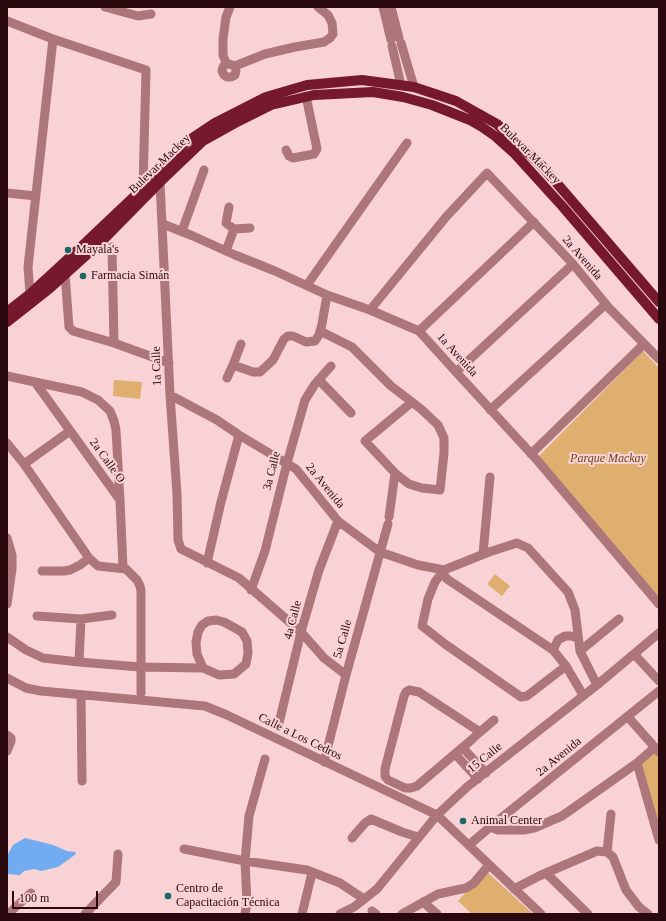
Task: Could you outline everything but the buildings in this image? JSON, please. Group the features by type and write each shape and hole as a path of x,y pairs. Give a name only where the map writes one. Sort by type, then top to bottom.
{"main road":[{"name":"Bulevar Mackey","path":"7,312 30,294 143,188 188,141 215,123 266,97 307,85 362,80 401,85"},
{"path":"401,85 409,95"},
{"name":"Bulevar Mackey","path":"7,322 50,288 104,239 202,141 270,105 306,96 335,93 372,92 456,101 497,124 542,166 659,302"},
{"name":"Bulevar Mackey","path":"409,95 448,110 482,127 495,136 514,153 564,207 659,319"}],"street":[{"path":"105,7 138,16 151,14"},
{"path":"230,7 226,17 223,39 224,55 231,64 295,47 324,42 333,34 332,23 328,15 318,7"},
{"path":"383,7 396,42 409,95"},
{"path":"391,7 401,85"},
{"path":"7,21 53,39 146,70 143,188"},
{"path":"30,294 28,267 53,39"},
{"path":"286,150 288,156 293,158 314,154 317,149 306,96"},
{"path":"307,285 407,143"},
{"path":"182,231 204,170"},
{"name":"2a Avenida","path":"370,310 446,217 487,173 573,264 606,304 659,359"},
{"name":"1a Calle","path":"160,182 178,540 181,549 207,563"},
{"path":"7,193 36,196"},
{"path":"229,208 226,223 234,229 250,228"},
{"path":"419,331 534,222"},
{"name":"1a Avenida","path":"163,224 307,285 327,295 370,310 419,331 531,454 659,604"},
{"path":"226,251 234,229"},
{"path":"112,247 114,343"},
{"path":"456,372 573,264"},
{"path":"65,274 69,327 73,330 169,363"},
{"path":"233,365 253,372 260,372 273,360 284,339 288,336 293,336 306,342 315,341 320,331 327,295"},
{"path":"490,410 606,304"},
{"path":"320,331 352,347 391,386 412,402 438,425 444,438 440,490 422,488 409,484 395,473 365,441 412,402"},
{"path":"227,378 241,344"},
{"path":"531,454 644,344"},
{"name":"3a Calle","path":"251,590 265,551 287,463 305,400 331,366"},
{"path":"7,376 82,392 98,400 110,412 116,430 120,500"},
{"path":"319,380 352,414"},
{"name":"2a Calle O","path":"35,382 120,500 123,568"},
{"name":"2a Avenida","path":"170,395 217,420 296,469 338,521 380,552 418,565 444,570"},
{"path":"24,464 70,431"},
{"path":"239,435 221,502 207,563 239,578 301,632 324,658 346,674"},
{"path":"7,443 24,464 89,558 98,566 123,568 129,570 137,580 141,591 141,693"},
{"name":"5a Calle","path":"324,762 346,674 388,520 395,473"},
{"path":"483,554 490,477"},
{"name":"4a Calle","path":"278,727 301,632 319,570 338,521"},
{"path":"7,538 12,555 7,604"},
{"path":"566,666 527,696 521,696 445,644 422,626 428,599 435,582 444,570 483,554 517,543 528,548 568,592 574,610 580,651 597,684"},
{"path":"42,571 70,570 89,558"},
{"path":"444,570 444,575 447,579 553,650 566,666 583,696"},
{"path":"37,616 81,619 112,615"},
{"path":"79,662 81,619"},
{"path":"580,651 619,619"},
{"path":"7,637 26,650 43,658 140,667 203,668 219,675 234,674 246,664 248,653 247,641 242,632 224,622 216,620 208,621 202,625 198,632 196,642 197,654 203,668"},
{"name":"15 Calle","path":"340,914 361,897 377,889 436,815 478,779 583,696 659,633"},
{"path":"553,650 558,640 564,636 578,638"},
{"path":"634,654 659,681"},
{"name":"Calle a Los Cedros","path":"7,678 26,688 81,695 206,706 436,815 471,843 487,867 514,889 540,914"},
{"path":"480,732 419,692 409,690 404,696 385,769 385,776 388,780 405,788 417,786 463,748 494,720"},
{"name":"2a Avenida","path":"471,843 659,691"},
{"path":"81,695 82,781"},
{"path":"490,827 498,830 517,830 534,828 549,822 562,816 637,762 657,750 628,717"},
{"path":"7,734 11,738 7,751"},
{"path":"463,748 486,773"},
{"path":"455,754 478,779"},
{"path":"245,914 247,903 245,861 249,816 265,759"},
{"path":"637,762 659,840"},
{"path":"607,852 611,814"},
{"path":"352,838 365,823 371,819 418,837"},
{"path":"402,832 412,845"},
{"path":"184,849 245,861 307,870 340,883 361,897"},
{"path":"514,889 542,874 596,851 607,852 613,857 626,890 648,914"},
{"path":"85,914 116,882 118,854"},
{"path":"402,914 447,891 466,888 474,883 487,867"},
{"path":"302,914 312,872"},
{"path":"542,874 588,914"},
{"path":"8,914 31,893"},
{"path":"423,902 437,914"}],"green space":[{"name":"Parque Mackay","path":"643,351 659,368 659,598 539,456"},
{"path":"114,380 142,382 140,399 113,396"},
{"path":"495,574 510,586 502,596 487,584"},
{"path":"654,752 659,757 659,827 641,765"},
{"path":"486,871 533,914 472,914 458,901"}],"water":[{"path":"25,838 53,845 67,851 75,852 76,854 58,867 41,871 34,869 24,871 20,875 7,874 7,856 13,845"}],"place":[{"name":"Mayala's","path":"68,250"},
{"name":"Farmacia Simán","path":"83,276"},
{"name":"Animal Center","path":"463,821"},
{"name":"Centro de Capacitación Técnica","path":"168,896"}]}
